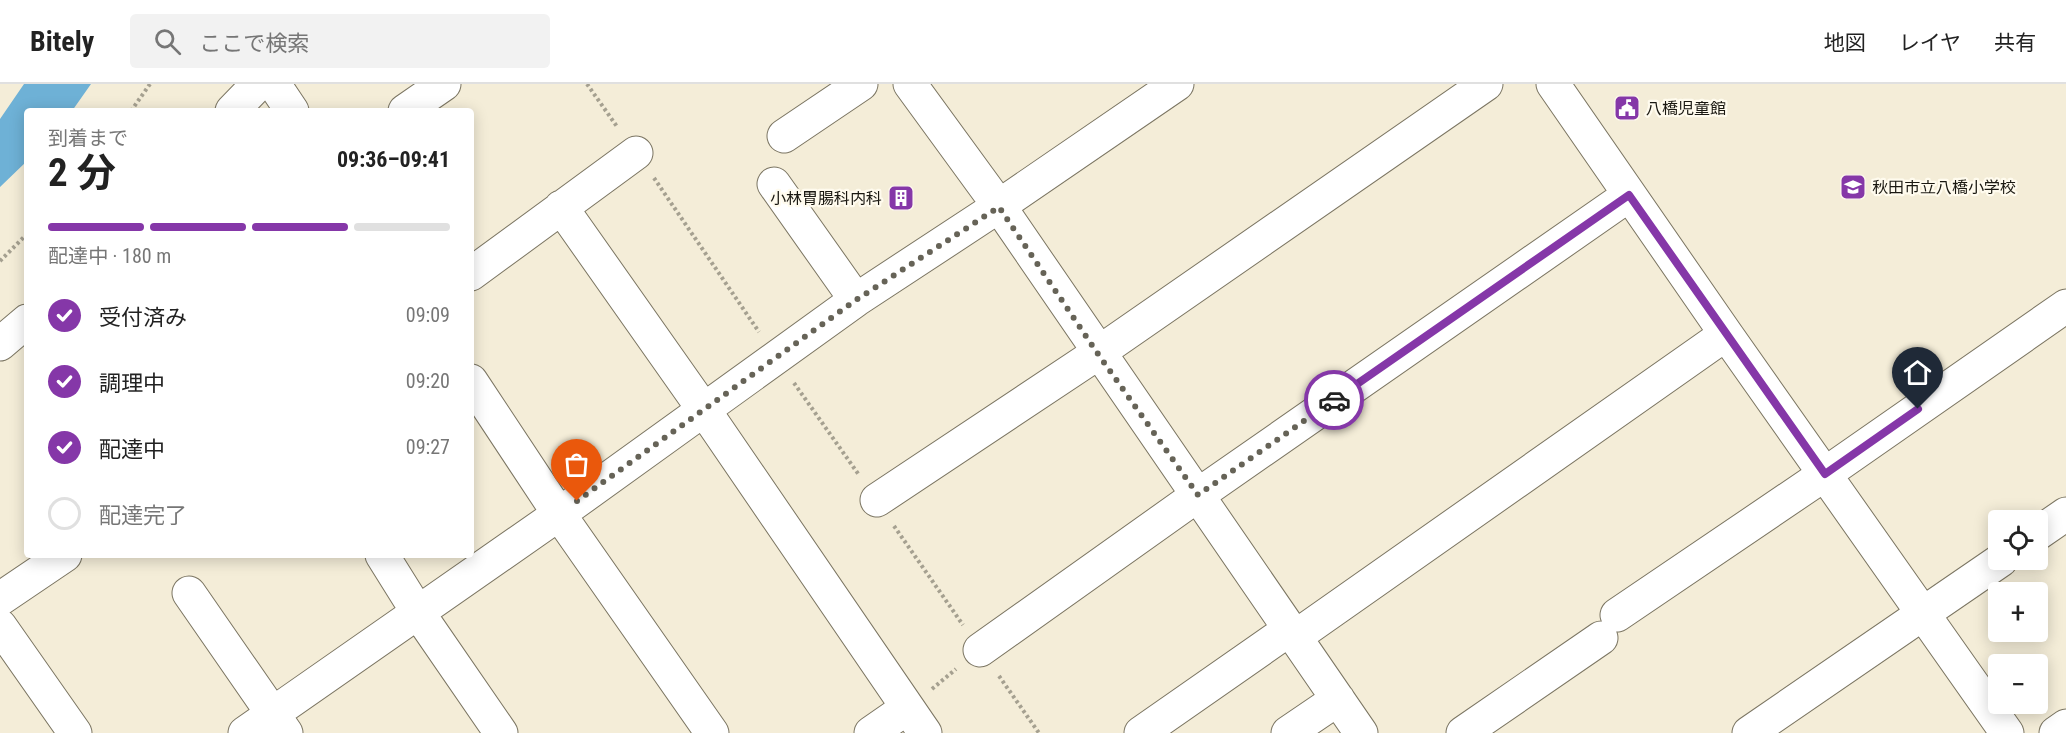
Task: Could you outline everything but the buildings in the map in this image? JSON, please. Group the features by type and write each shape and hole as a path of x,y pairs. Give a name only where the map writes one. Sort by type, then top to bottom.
{"street":[{"path":"235,108 258,84"},
{"path":"274,84 290,108"},
{"path":"409,108 444,84"},
{"path":"784,136 861,84"},
{"path":"910,84 999,207 1361,733"},
{"path":"245,733 279,723 417,611 559,513 856,300 999,207 1177,84"},
{"path":"877,500 1098,354 1486,84"},
{"path":"1553,84 2007,733"},
{"path":"474,272 636,153"},
{"path":"774,184 856,300"},
{"path":"980,650 1629,195"},
{"path":"561,207 704,410 916,720 871,733"},
{"path":"1463,733 1609,626 2066,306"},
{"path":"0,344 24,324"},
{"path":"1141,733 1293,633 1726,334"},
{"path":"474,386 559,513 712,733"},
{"path":"2048,526 2066,514"},
{"path":"0,600 61,558"},
{"path":"384,558 417,611 501,733"},
{"path":"1749,733 1988,569"},
{"path":"189,593 279,723"},
{"path":"0,626 75,733"},
{"path":"1287,733 1338,699"},
{"path":"2056,733 2066,726"}],"path":[{"path":"133,108 150,84"},
{"path":"587,84 692,231 776,357 1039,733"},
{"path":"0,261 24,237"},
{"path":"916,720 980,650"}],"water":[{"path":"24,84 91,84 74,108 24,108 24,164 0,187 0,119"}],"way so far":[{"path":"577,501 856,300 999,207 1098,354 1198,495 1334,400"}],"place":[{"name":"八橋児童館","path":"1627,108"},
{"name":"秋田市立八橋小学校","path":"1853,187"},
{"name":"小林胃腸科内科","path":"901,198"}],"route":[{"path":"1334,400 1629,195 1825,474 1918,409"}]}
